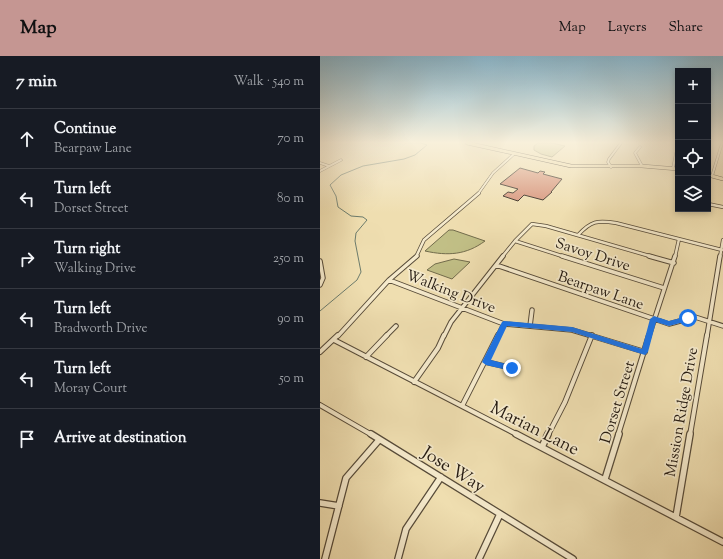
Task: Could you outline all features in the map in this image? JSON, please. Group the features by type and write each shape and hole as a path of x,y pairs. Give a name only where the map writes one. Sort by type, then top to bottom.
{"main road":[{"path":"589,166 627,166"},
{"path":"650,166 674,168"},
{"path":"711,176 723,179"}],"street":[{"path":"320,352 334,340 388,280 418,255 424,240 481,191 493,173 500,166"},
{"path":"711,205 723,207"},
{"path":"578,235 587,225 602,221 616,223 722,250"},
{"path":"414,382 438,348 451,322 496,265 532,224 546,226 674,263"},
{"name":"Dorset Street","path":"605,480 654,319 674,263 679,239"},
{"name":"Mission Ridge Drive","path":"676,517 723,240"},
{"name":"Savoy Drive","path":"516,241 664,288"},
{"path":"320,261 323,278 320,285"},
{"name":"Bearpaw Lane","path":"496,265 669,324 695,317 723,326"},
{"name":"Walking Drive","path":"388,280 504,324 572,330 645,352"},
{"path":"530,326 532,310"},
{"path":"462,406 486,362 504,324"},
{"path":"366,357 396,326"},
{"path":"542,447 565,402 592,335"},
{"name":"Marian Lane","path":"334,340 723,542"},
{"path":"486,362 512,368"},
{"name":"Jose Way","path":"320,405 441,477 573,559"},
{"path":"325,559 346,478 379,440"},
{"path":"398,559 406,529 441,477"},
{"path":"320,502 339,506"},
{"path":"479,559 500,514"}],"shaded area":[{"path":"449,230 485,241 464,252 441,254 425,251"},
{"path":"454,259 470,262 452,279 427,270 435,264"}],"building":[{"path":"520,168 538,173 540,171 545,172 543,174 562,179 552,192 543,200 524,195 518,201 503,196 508,192 513,193 518,189 500,184"}],"waterway":[{"path":"320,311 357,280 361,272 355,241 356,233 367,220 363,217 351,216 338,207 336,196 330,185 341,175 362,166"}],"route":[{"path":"512,368 486,362 504,324 562,328 578,331 645,352 654,319 669,324 688,318"}]}
